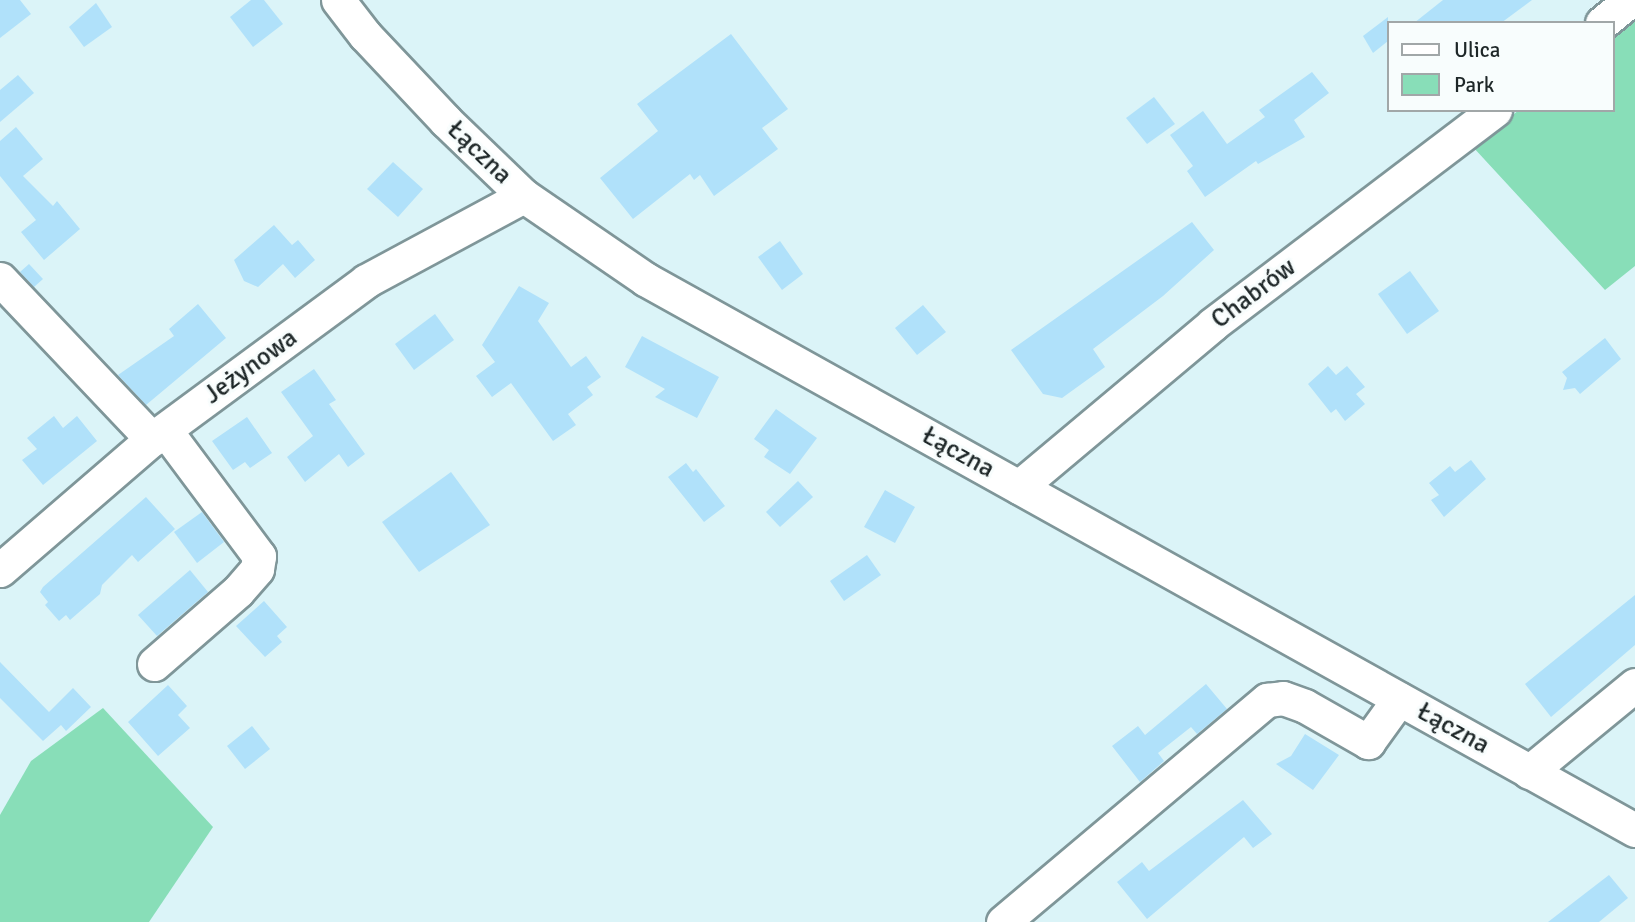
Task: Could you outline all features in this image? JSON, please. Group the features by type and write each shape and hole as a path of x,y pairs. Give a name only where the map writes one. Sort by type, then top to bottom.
{"street":[{"name":"Łączna","path":"338,0 365,35 436,111 524,196 645,279 1635,830"},
{"path":"1604,21 1630,0"},
{"name":"Chabrów","path":"1019,487 1213,324 1493,112"},
{"name":"Jeżynowa","path":"0,570 158,435 366,281 524,196"},
{"path":"0,279 158,435 259,556 257,569 238,591 154,664"},
{"path":"1530,772 1635,685"},
{"path":"1003,922 1267,700 1283,698 1305,706 1368,742 1399,699"}],"green space":[{"path":"1635,17 1635,266 1605,290 1473,147 1517,112 1614,112 1614,34"},
{"path":"103,708 213,827 149,922 0,922 0,815 31,761"}],"building":[{"path":"0,0 20,0 31,14 0,38"},
{"path":"251,0 264,0 283,24 253,47 230,17"},
{"path":"1443,0 1532,0 1504,21 1417,21"},
{"path":"96,3 112,27 84,47 69,27"},
{"path":"1388,17 1386,43 1373,53 1363,36"},
{"path":"731,34 788,109 762,128 778,149 714,196 700,175 694,180 690,174 633,219 600,178 658,131 637,104"},
{"path":"1312,72 1329,93 1294,120 1305,137 1258,164 1256,161 1205,197 1187,171 1193,166 1170,135 1203,111 1227,144 1265,117 1259,110"},
{"path":"18,75 34,93 0,122 0,90"},
{"path":"1154,97 1175,124 1147,144 1126,118"},
{"path":"16,127 43,159 23,176 53,206 57,201 80,229 44,260 21,232 36,220 0,176 0,141"},
{"path":"393,162 423,189 398,217 367,189"},
{"path":"1192,222 1214,250 1163,296 1093,349 1105,367 1062,398 1043,394 1011,350"},
{"path":"274,225 292,245 298,240 315,260 295,278 283,264 258,287 244,281 234,260"},
{"path":"780,241 803,274 782,290 758,257"},
{"path":"29,264 43,279 34,287 20,272"},
{"path":"1410,271 1439,311 1407,334 1378,294"},
{"path":"519,286 549,303 538,321 571,367 586,356 601,377 587,387 593,395 568,414 576,425 553,441 511,383 492,397 476,376 495,362 482,345"},
{"path":"198,304 226,338 146,405 118,375 174,336 169,329"},
{"path":"923,305 946,332 917,355 895,328"},
{"path":"435,314 454,340 414,370 395,344"},
{"path":"642,336 719,377 697,418 655,397 665,389 625,367"},
{"path":"1605,338 1621,359 1580,394 1575,388 1563,390 1567,378 1562,372"},
{"path":"1328,366 1336,375 1347,366 1365,387 1356,394 1365,404 1345,421 1336,409 1331,413 1308,384"},
{"path":"314,369 336,400 329,404 365,454 348,467 339,454 305,482 287,457 313,436 281,392"},
{"path":"776,409 817,438 790,474 764,457 769,450 754,439"},
{"path":"54,416 63,428 77,416 97,441 43,485 22,460 37,449 27,438"},
{"path":"247,417 272,453 250,468 245,462 233,470 212,441"},
{"path":"1471,460 1486,479 1444,517 1431,500 1439,495 1429,483 1450,466 1455,472"},
{"path":"686,463 693,472 696,469 725,506 704,522 668,477"},
{"path":"451,472 490,525 419,572 382,522"},
{"path":"798,481 813,497 780,527 766,512"},
{"path":"885,490 915,507 895,543 864,527"},
{"path":"146,497 175,529 138,562 132,555 102,585 100,594 70,620 66,615 59,621 45,605 48,602 40,592 43,587"},
{"path":"202,512 224,542 197,563 174,532"},
{"path":"867,555 881,575 844,601 830,581"},
{"path":"190,570 208,592 157,636 138,615"},
{"path":"1635,595 1635,645 1551,717 1525,684"},
{"path":"264,601 287,627 277,636 282,642 265,657 236,626"},
{"path":"0,662 49,712 73,688 91,707 66,731 61,725 43,741 0,698"},
{"path":"1206,684 1227,709 1197,734 1191,727 1158,753 1164,761 1140,782 1112,746 1138,726 1145,735"},
{"path":"168,685 187,706 178,715 190,728 158,756 128,722"},
{"path":"252,726 270,749 245,769 227,746"},
{"path":"1305,734 1339,755 1313,790 1276,764 1291,756"},
{"path":"1243,800 1272,834 1253,848 1244,837 1147,919 1117,882 1142,862 1149,871"},
{"path":"1609,875 1628,898 1599,922 1548,922"}]}
